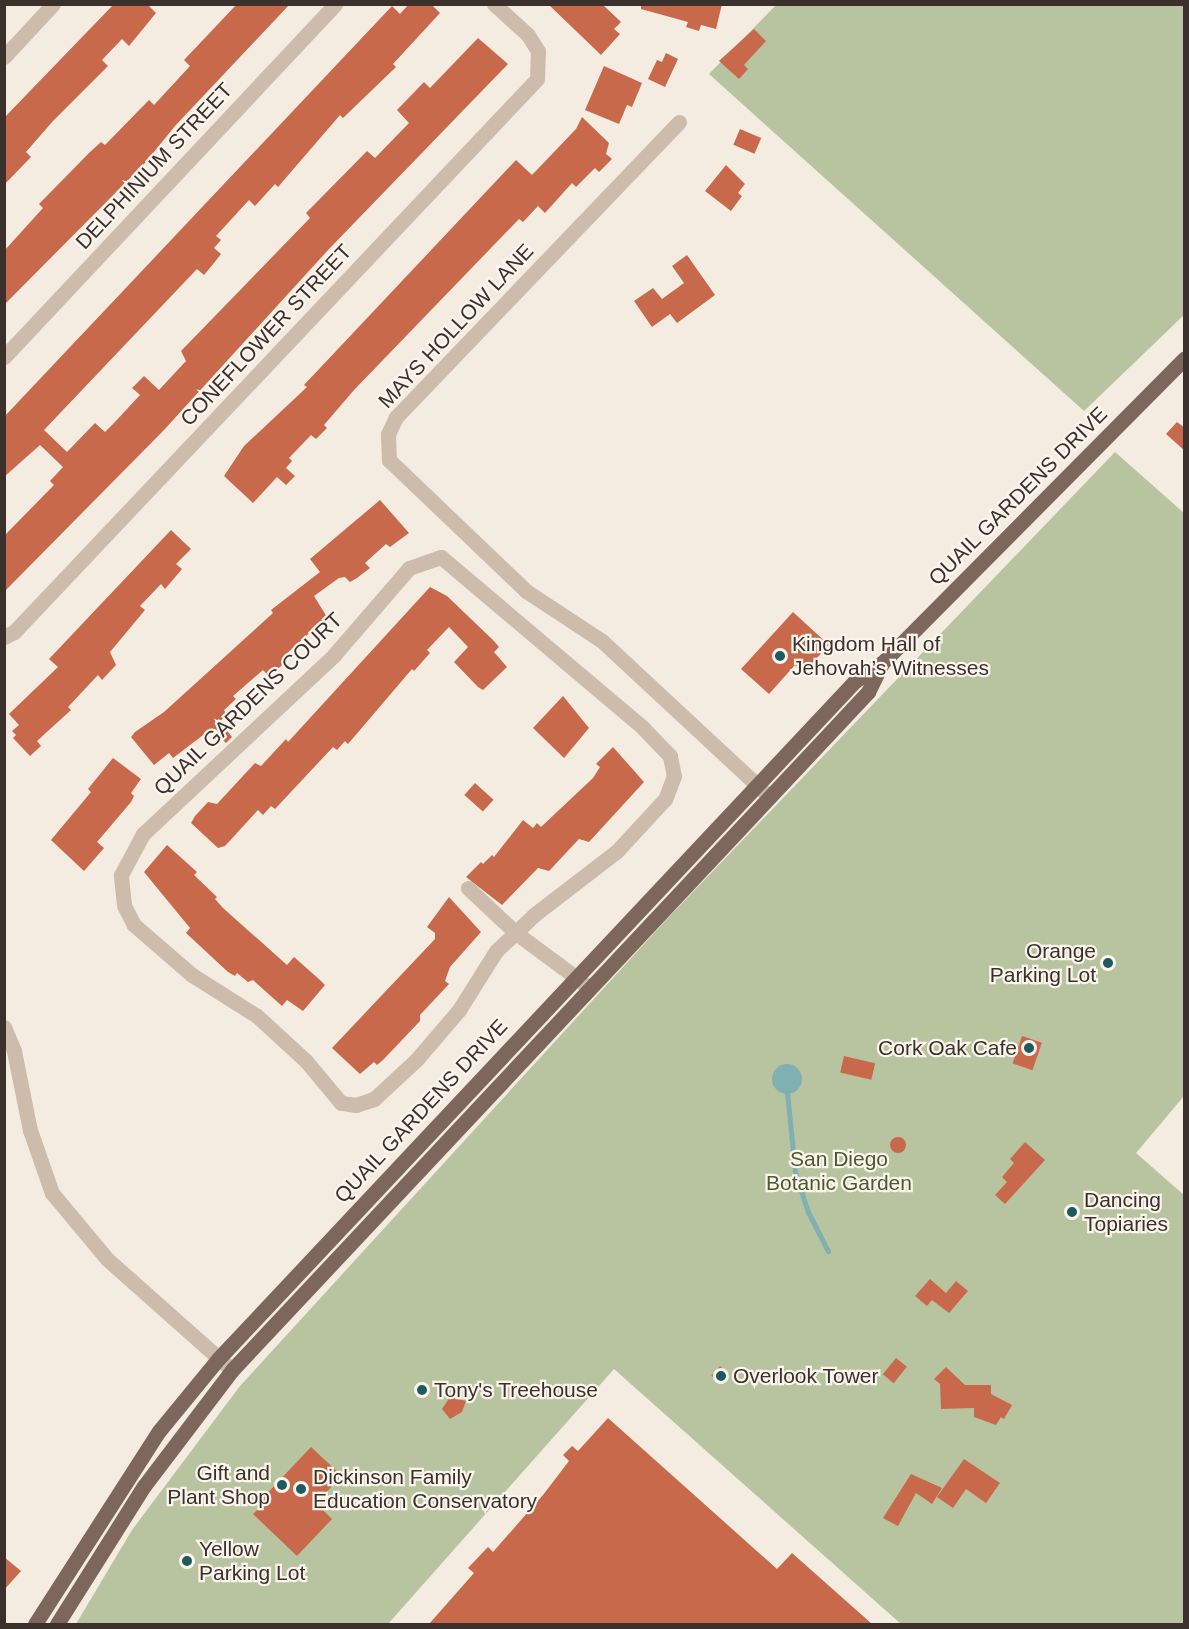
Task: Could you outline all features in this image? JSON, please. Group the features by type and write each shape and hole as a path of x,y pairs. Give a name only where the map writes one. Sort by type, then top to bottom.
{"main road":[{"name":"QUAIL GARDENS DRIVE","path":"35,1624 159,1431 219,1358 855,681 882,663 1185,359"},
{"name":"QUAIL GARDENS DRIVE","path":"57,1624 144,1486 232,1370 868,692 882,663"}],"street":[{"path":"4,57 54,4"},
{"name":"DELPHINIUM STREET","path":"4,357 335,4"},
{"name":"CONEFLOWER STREET","path":"4,637 14,632 537,79 538,51 528,35 494,4"},
{"name":"MAYS HOLLOW LANE","path":"679,122 396,417 388,434 389,460 526,591 602,641 770,797"},
{"name":"QUAIL GARDENS COURT","path":"441,557 643,728 670,756 674,776 665,799 617,851 516,933 496,951 459,1010 416,1060 374,1100 356,1105 341,1103 306,1061 257,1016 192,975 135,925 124,905 121,875 143,834 334,655 409,568 441,557"},
{"path":"468,888 516,933 590,988"},
{"path":"4,1027 14,1051 30,1130 52,1193 107,1259 232,1370"}],"green space":[{"path":"776,5 1184,5 1184,315 1084,411 709,74"},
{"name":"San Diego Botanic Garden","path":"1115,452 1184,513 1184,1096 1136,1153 1184,1195 1184,1624 901,1624 614,1369 388,1624 76,1624 132,1530 240,1386 666,920"}],"water":[{"path":"787,1064 793,1065 801,1073 801,1085 793,1093 787,1094 781,1093 773,1085 772,1079 773,1073 781,1065"}],"building":[{"path":"114,4 147,4 156,13 129,46 122,39 102,60 108,66 53,121 26,152 31,157 4,185 4,118"},
{"path":"237,4 290,4 175,126 145,163 4,305 4,251 43,208 39,204 89,153 101,142 105,145 149,100 154,105 190,66 184,60"},
{"path":"409,4 431,4 440,13 393,64 396,67 343,118 340,115 278,187 275,184 255,206 249,200 216,236 221,240 214,248 221,254 204,275 197,269 44,430 67,452 95,423 105,432 140,395 132,388 144,376 159,390 186,361 181,351 310,218 306,213 367,151 375,158 409,123 397,110 424,82 430,88 478,38 508,64 329,249 164,430 4,592 4,536 54,485 50,481 63,467 40,445 4,477 4,417 392,6 400,14"},
{"path":"548,4 602,4 621,22 614,29 620,34 601,55"},
{"path":"641,4 722,4 716,29 701,25 699,31 686,27 688,22 641,9"},
{"path":"754,29 766,41 744,65 748,69 739,79 719,61"},
{"path":"666,53 678,59 665,87 648,79 657,60 662,62"},
{"path":"604,66 642,83 632,107 627,105 619,124 585,110"},
{"path":"582,117 609,143 606,154 612,159 599,172 595,168 576,187 572,183 545,213 538,206 523,222 519,219 354,390 324,425 327,428 316,439 311,435 289,458 292,461 286,468 295,476 286,485 277,477 253,503 224,476 244,446 307,387 304,385 516,160 532,175 576,129"},
{"path":"740,129 761,138 755,154 733,145"},
{"path":"726,165 745,184 738,193 742,196 731,211 705,191"},
{"path":"687,255 715,295 677,323 670,314 652,327 634,301 653,288 662,299 684,283 672,266"},
{"path":"1177,422 1185,428 1185,451 1166,434"},
{"path":"380,500 409,533 390,547 386,544 365,563 370,568 357,578 350,582 345,577 339,578 314,596 327,617 284,656 288,660 274,672 268,675 263,670 233,696 236,699 224,710 226,714 220,722 232,737 226,743 211,729 173,758 169,753 154,765 131,737 135,732 164,712 273,613 271,610 320,572 310,559"},
{"path":"171,530 191,549 176,564 182,569 165,589 161,584 140,606 145,610 110,652 116,665 102,680 98,675 68,707 71,710 37,741 41,746 30,756 13,738 16,735 12,731 19,725 9,714 58,667 49,659"},
{"path":"430,587 447,596 494,641 499,647 494,652 507,667 483,690 478,687 454,662 468,647 449,627 427,650 430,653 414,671 412,669 348,744 345,741 337,750 333,747 275,809 271,806 263,815 258,810 225,846 218,848 191,823 195,816 208,802 217,804 255,763 261,766 286,739 288,742"},
{"path":"793,612 829,645 803,673 795,665 769,694 741,669"},
{"path":"563,696 589,728 564,758 533,728"},
{"path":"613,747 644,782 589,842 579,839 549,871 538,868 502,905 466,877 481,862 483,864 492,855 494,857 523,820 533,828 537,823 541,827 593,778 600,767 596,764"},
{"path":"113,758 141,779 131,793 134,796 131,802 97,842 104,848 84,871 51,840 91,792 88,789"},
{"path":"475,783 494,800 483,812 464,795"},
{"path":"167,845 197,872 194,875 217,897 215,899 223,908 287,965 294,957 325,985 303,1011 287,1000 282,1006 253,980 248,982 237,973 235,976 228,972 186,933 190,928 144,872"},
{"path":"449,897 481,932 450,967 445,981 449,984 420,1015 420,1021 383,1060 377,1065 374,1062 360,1074 332,1048 435,939 435,933 427,927"},
{"name":"Cork Oak Cafe","path":"1022,1036 1042,1043 1032,1070 1013,1063"},
{"path":"844,1056 875,1063 871,1080 840,1073"},
{"path":"895,1137 901,1137 906,1145 904,1151 895,1153 890,1148 890,1142"},
{"path":"1025,1142 1045,1160 1005,1204 995,1195 1007,1182 1002,1177 1014,1163 1010,1159"},
{"path":"930,1279 946,1293 956,1281 968,1291 949,1313 932,1300 927,1306 915,1296"},
{"path":"896,1358 907,1367 894,1383 883,1374"},
{"path":"720,1366 730,1375 721,1384 711,1376"},
{"path":"946,1367 965,1385 991,1385 991,1394 1012,1405 1004,1419 1001,1417 996,1425 974,1417 974,1408 941,1409 940,1384 934,1379"},
{"path":"450,1397 466,1401 462,1412 450,1419 442,1409"},
{"path":"608,1418 777,1569 792,1553 872,1624 429,1624 474,1573 468,1568 488,1547 493,1552 543,1495 569,1461 563,1455 572,1446 578,1451"},
{"name":"Dickinson Family Education Conservatory","path":"311,1447 342,1476 316,1503 332,1519 297,1556 253,1514 262,1505 259,1502"},
{"path":"964,1459 1000,1483 986,1503 966,1489 953,1508 937,1497"},
{"path":"911,1474 942,1488 932,1504 916,1493 898,1526 883,1518"},
{"path":"4,1557 21,1571 4,1590"}],"waterway":[{"path":"787,1092 795,1172 808,1212 828,1251"}],"place":[{"name":"Kingdom Hall of Jehovah’s Witnesses","path":"780,656"},
{"name":"Orange Parking Lot","path":"1108,963"},
{"name":"Cork Oak Cafe","path":"1029,1048"},
{"name":"Dancing Topiaries","path":"1072,1212"},
{"name":"Overlook Tower","path":"721,1376"},
{"name":"Tony's Treehouse","path":"422,1390"},
{"name":"Gift and Plant Shop","path":"282,1485"},
{"name":"Dickinson Family Education Conservatory","path":"301,1489"},
{"name":"Yellow Parking Lot","path":"187,1561"}]}
